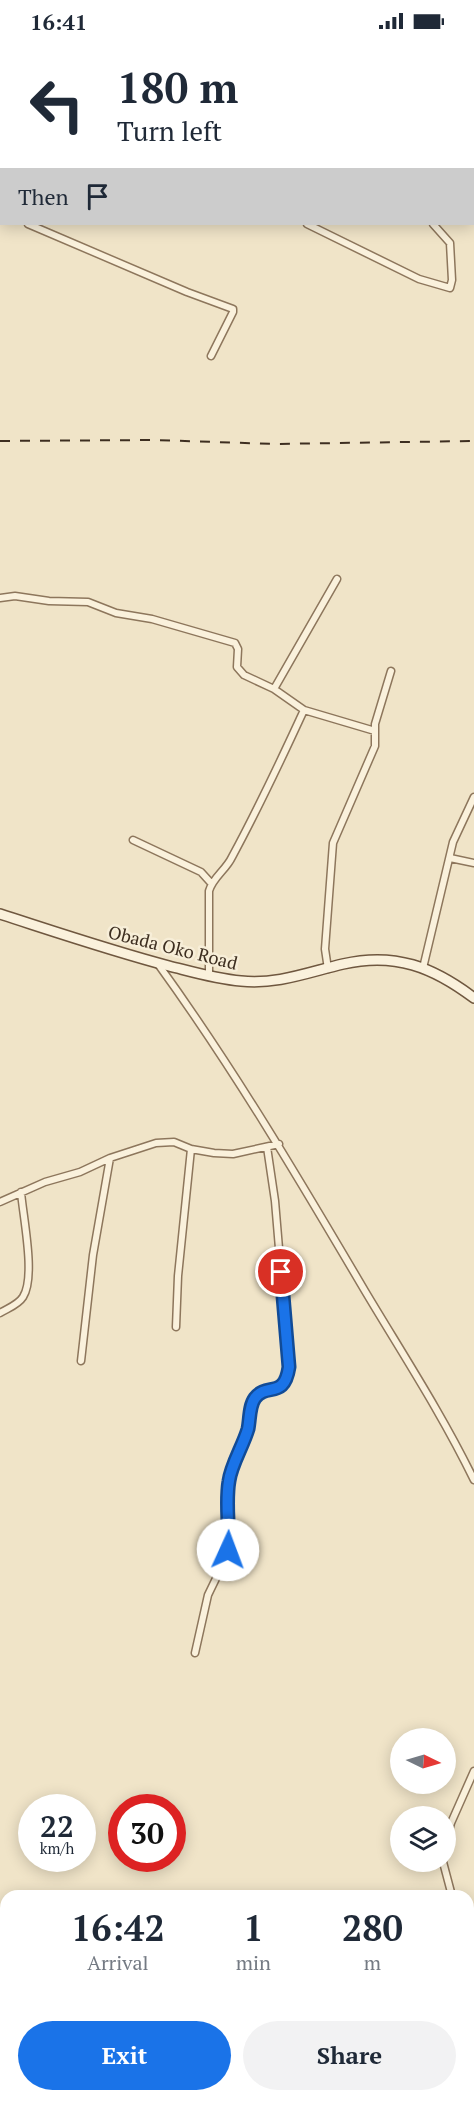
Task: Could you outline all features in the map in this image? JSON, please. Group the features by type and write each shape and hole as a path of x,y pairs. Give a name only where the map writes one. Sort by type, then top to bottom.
{"main road":[{"name":"Obada Oko Road","path":"0,914 158,963 209,976 263,982 379,959 423,968 452,981 474,998"}],"street":[{"path":"31,225 187,292 233,309 211,356"},
{"path":"309,225 419,279 450,288 452,280 450,243 434,225"},
{"path":"274,689 337,579"},
{"path":"0,598 15,596 48,601 88,602 116,613 152,620 231,642 238,649 236,663 240,671 274,689 304,710 375,731"},
{"path":"328,969 325,949 333,843 375,746 375,731 391,671"},
{"path":"209,976 209,891 211,883 228,866 304,710"},
{"path":"423,968 453,842 474,797"},
{"path":"133,840 201,872 211,883"},
{"path":"450,858 474,863"},
{"path":"158,963 199,1020 279,1144 448,1429 474,1480"},
{"path":"0,1202 45,1182 80,1172 110,1158 156,1143 174,1142 191,1149 233,1154 279,1144"},
{"path":"195,1653 208,1595 228,1550 229,1478 246,1435 252,1406 255,1398 261,1393 284,1385 289,1367 275,1201 267,1147"},
{"path":"176,1327 178,1276 191,1149"},
{"path":"81,1361 93,1255 110,1158"},
{"path":"0,1312 15,1305 23,1298 28,1286 30,1272 21,1192"},
{"path":"456,1812 474,1771"},
{"path":"446,1872 450,1890"}],"railway":[{"path":"0,441 155,440 275,444 474,441"}],"route":[{"path":"228,1550 229,1478 246,1435 252,1406 255,1398 261,1393 284,1385 287,1378 289,1367 281,1272"}]}
